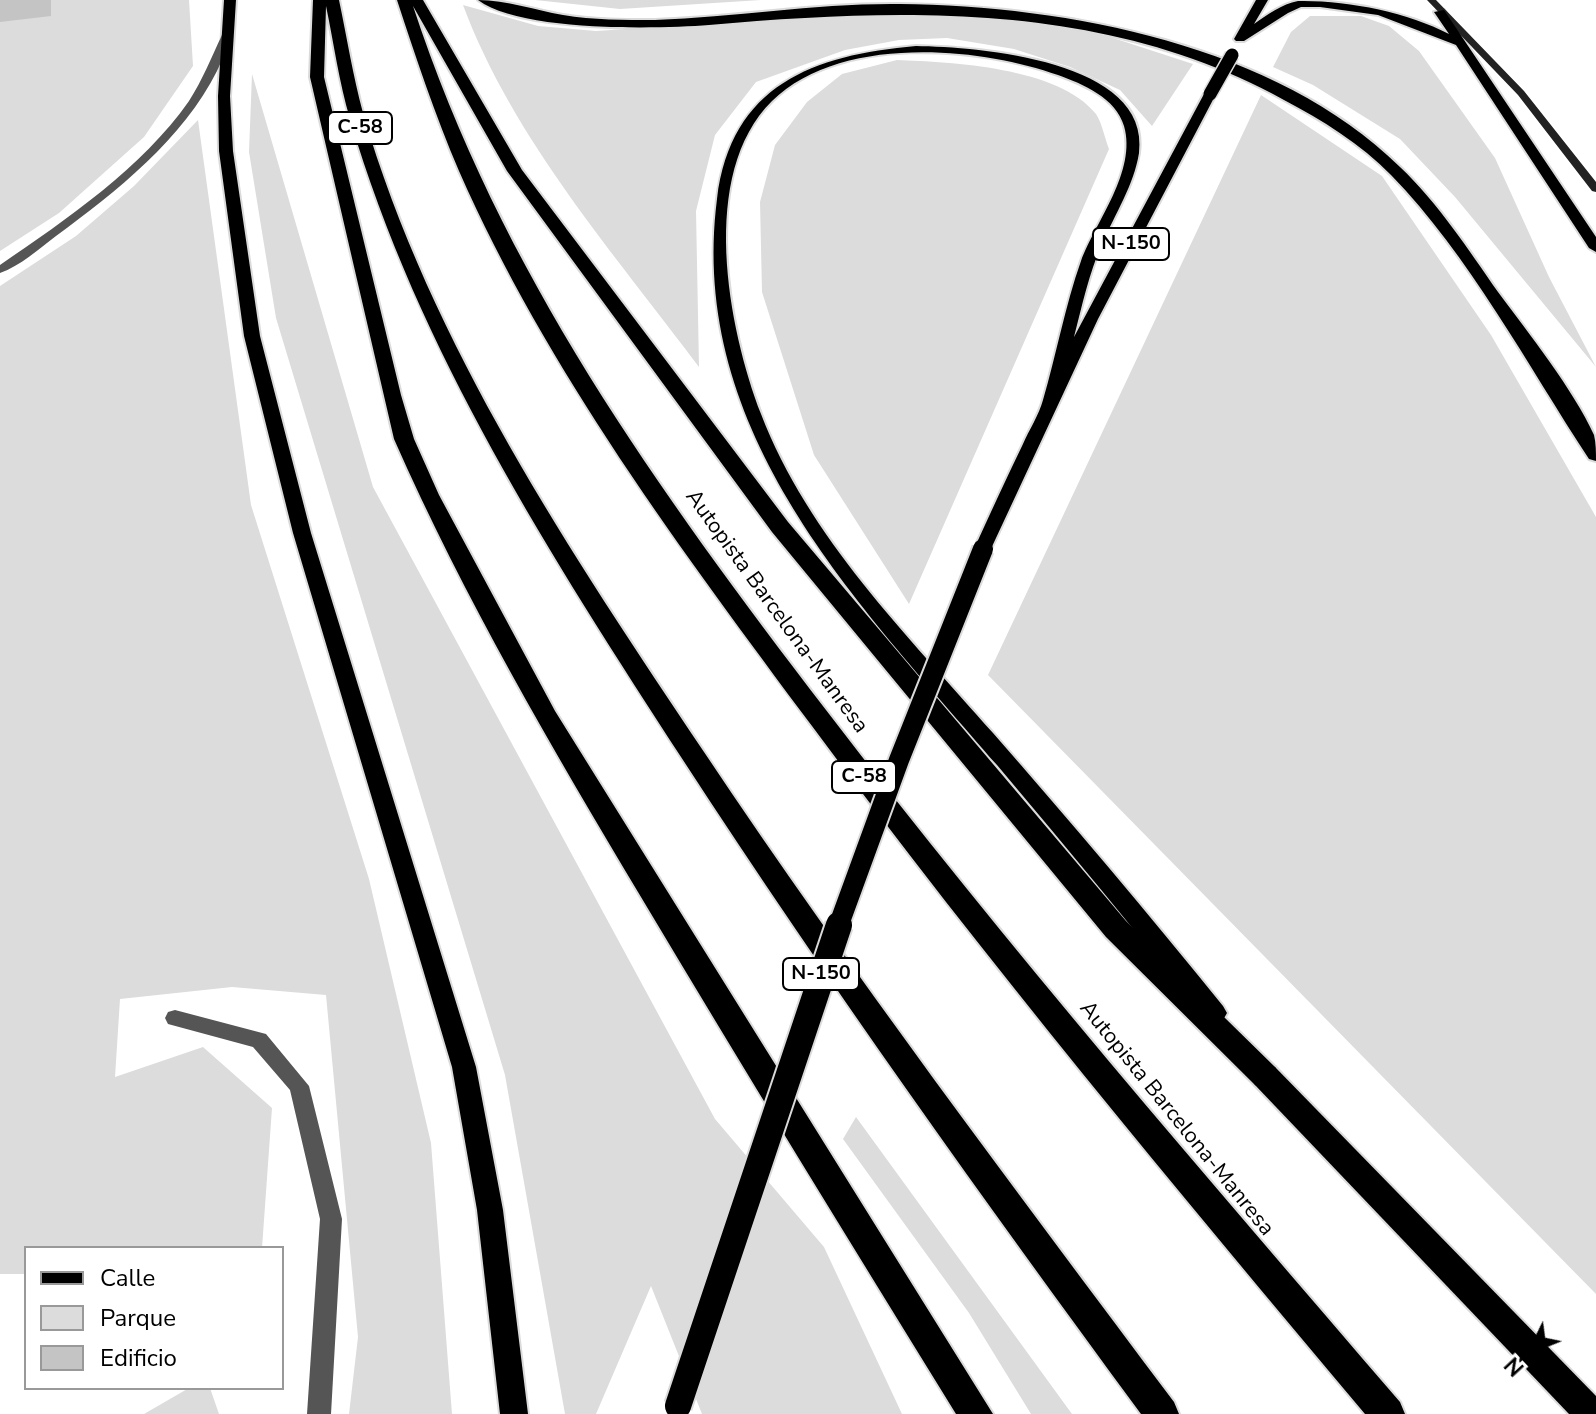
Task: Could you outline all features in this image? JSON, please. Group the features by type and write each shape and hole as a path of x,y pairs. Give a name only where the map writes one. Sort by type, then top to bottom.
{"highway":[{"path":"320,0 317,77 391,395 404,439 429,495 554,729 742,1040 976,1414"},
{"name":"C-58","path":"332,0 359,125 391,216 414,271 479,404 541,516 641,678 778,884 997,1193 1162,1414"},
{"name":"Autopista Barcelona-Manresa","path":"404,0 430,79 488,212 584,383 651,488 850,761 1078,1044 1388,1414"},
{"path":"416,0 515,171 780,527 1116,929 1265,1076 1591,1414"},
{"path":"485,0 544,17 604,23 883,7 977,8 1104,28 1193,55 1247,77 1326,118 1383,159 1407,183 1476,273 1596,455"}],"main road":[{"path":"230,0 226,151 252,336 302,533 464,1067 490,1210 514,1414"},
{"name":"N-150","path":"677,1410 855,872 923,692 1052,393 1160,182 1262,0"},
{"path":"1431,0 1596,248"},
{"path":"1240,39 1288,9 1301,4 1333,1 1388,10 1459,44"},
{"path":"1440,12 1521,93 1596,189"},
{"path":"1052,393 1090,256 1124,180 1132,148 1133,132 1118,105 1082,80 1032,61 942,50 858,57 811,72 768,97 744,131 736,151 719,243 725,324 736,370 773,456 816,528 880,615 1139,917 1265,1076"}],"street":[{"path":"0,270 78,215 144,156 213,75 227,28"},
{"path":"175,1018 259,1040 299,1086 331,1219 319,1414"}],"green space":[{"path":"0,0 189,0 193,66 144,137 59,213 0,251"},
{"path":"535,0 761,0 620,9"},
{"path":"463,5 538,26 596,31 869,13 1016,17 1104,35 1193,64 1152,126 1120,90 1070,67 1014,49 947,38 899,40 845,50 756,82 715,135 696,211 699,367 600,238 537,148 484,54"},
{"path":"1310,16 1361,16 1389,26 1419,51 1495,158 1549,277 1596,367 1455,197 1400,139 1313,85 1273,67 1291,32"},
{"path":"897,60 1003,70 1057,86 1079,98 1096,114 1109,149 909,604 814,455 762,292 760,202 775,145 807,102 842,74"},
{"path":"252,74 373,487 715,1119 824,1247 902,1414 702,1414 651,1286 596,1414 565,1414 505,1075 276,318 249,152"},
{"path":"1261,95 1382,176 1491,335 1596,517 1596,1294 988,675"},
{"path":"198,120 251,505 369,879 431,1143 452,1414 349,1414 358,1337 326,995 232,987 120,999 115,1077 203,1047 272,1108 262,1246 24,1246 24,1274 0,1274 0,286 76,236 134,186"},
{"path":"856,1117 1072,1414 1031,1414 969,1313 843,1139"},
{"path":"186,1390 211,1390 219,1414 144,1414"}],"building":[{"path":"0,0 51,0 51,16 0,22"}]}
